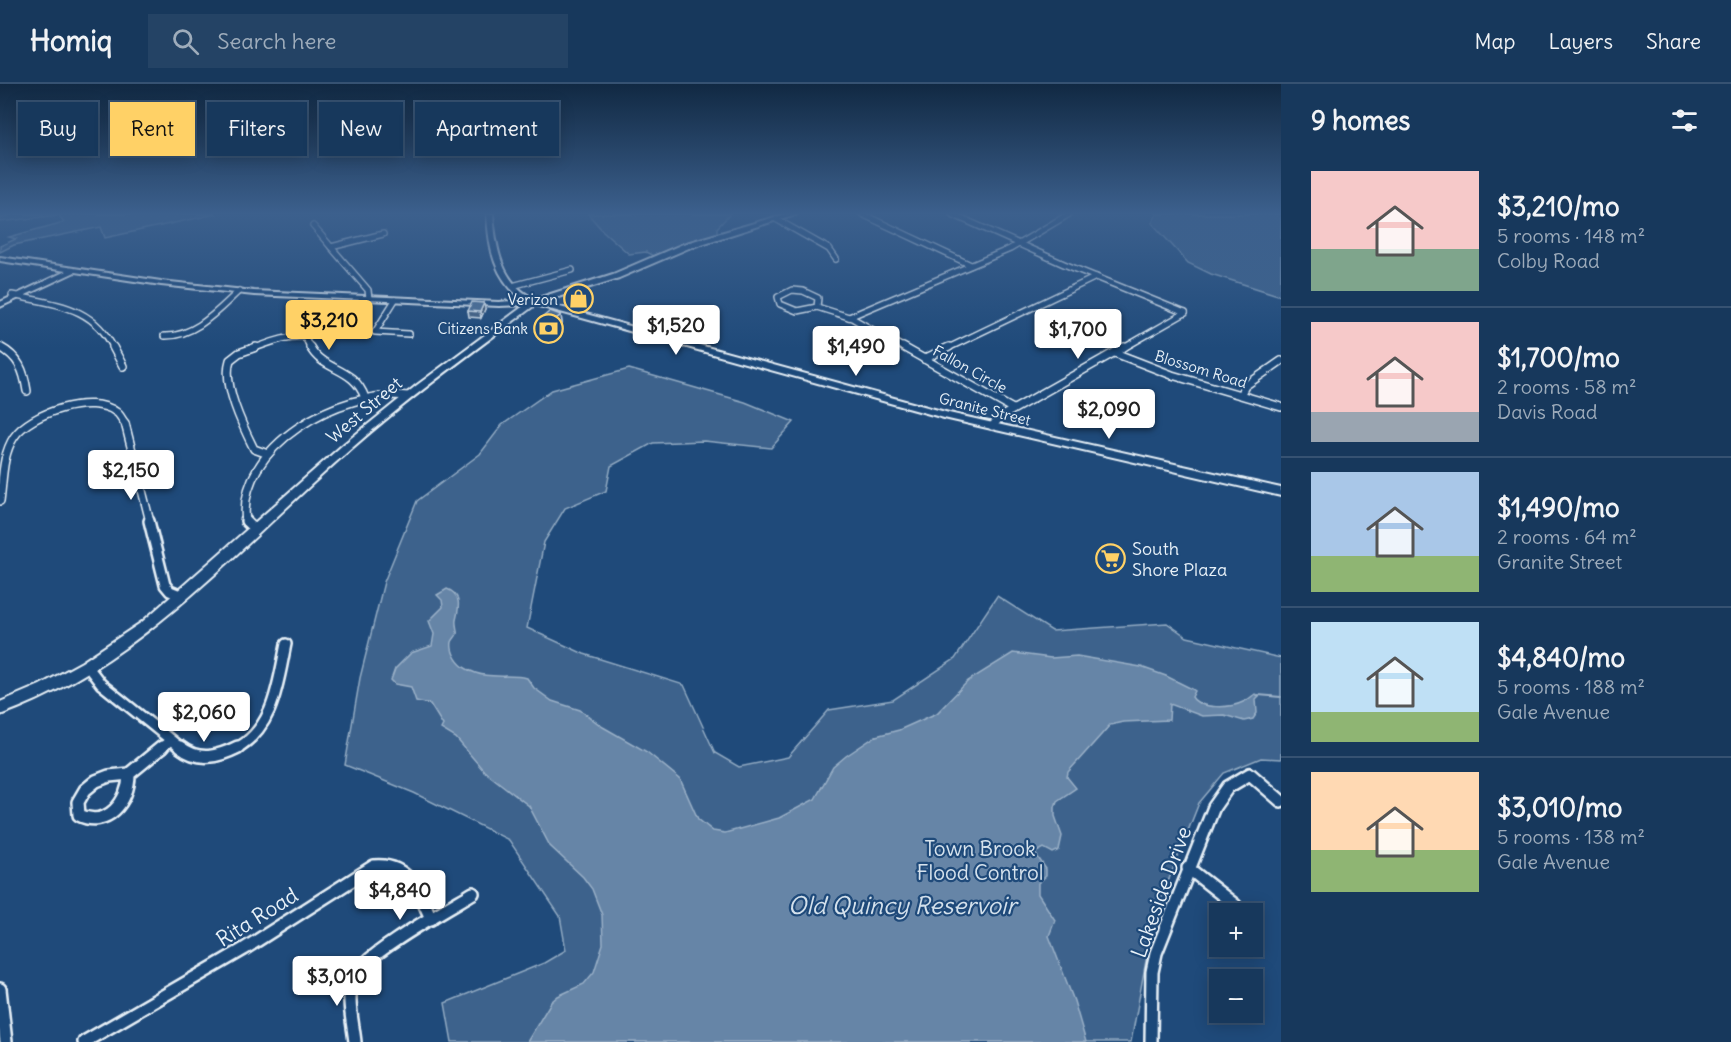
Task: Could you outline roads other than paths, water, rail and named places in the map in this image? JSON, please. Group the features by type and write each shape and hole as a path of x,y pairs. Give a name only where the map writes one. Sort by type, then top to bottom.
{"main road":[{"path":"0,259 239,291 369,299 534,302"},
{"name":"Granite Street","path":"495,259 501,274 534,302 992,426 1281,492"},
{"name":"West Street","path":"0,709 88,667 134,636 182,596 329,462 408,396 534,302 616,276 656,259"},
{"path":"0,305 70,270"},
{"path":"498,302 510,296 513,286"},
{"path":"0,300 15,296"},
{"path":"498,302 510,310 509,320"},
{"name":"Granite Street","path":"1220,478 1281,488"}],"street":[{"path":"342,259 368,290 369,299"},
{"path":"958,259 971,265"},
{"path":"849,317 985,259"},
{"path":"992,426 999,417 1185,313 1053,259"},
{"path":"513,286 572,270"},
{"path":"924,359 1096,277"},
{"path":"164,336 175,337 186,334 239,291"},
{"name":"Fallon Circle","path":"817,307 818,298 806,292 787,291 778,297 780,304 791,310 817,307 849,317 1013,409"},
{"path":"15,296 74,311 94,321 104,330 123,366"},
{"path":"396,300 375,332 409,334"},
{"path":"268,454 255,448 234,403 227,366 230,360 238,354 287,338 305,337 315,357 346,371 366,398"},
{"path":"0,347 21,361 27,392"},
{"name":"Blossom Road","path":"1115,353 1172,375 1281,407"},
{"path":"1240,395 1245,386 1281,362"},
{"path":"254,529 246,522 247,489 254,472 285,438 306,423 340,406 366,398 395,394 408,396"},
{"path":"0,501 9,447 14,436 24,425 42,414 62,408 95,405 113,408 121,414 125,423 165,585 170,591 182,596"},
{"path":"88,667 101,684 170,740 190,754 206,757 226,753 252,739 263,728 269,716 286,644"},
{"path":"129,775 126,796 117,809 93,820 79,815 78,801 90,785 105,777 129,775 170,740"},
{"name":"Lakeside Drive","path":"1151,1042 1152,972 1156,953 1206,822 1220,797 1236,779 1250,774 1281,801"},
{"name":"Rita Road","path":"84,1042 244,950 374,866 386,864 408,876 420,893 431,919"},
{"path":"1188,868 1232,903"},
{"path":"355,1042 351,990 353,976 363,964 473,893"},
{"path":"0,989 6,1042"}],"water":[{"name":"Old Quincy Reservoir","path":"447,589 455,594 458,602 457,634 452,641 452,646 461,665 482,675 527,678 534,688 552,701 580,710 603,727 647,752 680,779 698,819 713,831 725,833 779,818 815,799 833,767 846,756 876,736 899,730 937,713 968,681 1013,653 1051,658 1077,656 1141,667 1192,689 1195,691 1192,697 1208,706 1238,704 1255,694 1259,696 1256,699 1257,713 1253,719 1244,721 1224,715 1202,716 1170,704 1169,720 1123,722 1110,725 1068,772 1067,777 1076,788 1057,801 1055,807 1055,816 1062,836 1059,850 1053,853 1044,848 1035,853 1046,869 1046,876 1038,883 1038,894 1055,920 1049,936 1074,1001 1086,1042 527,1042 551,1002 558,996 584,984 594,972 603,944 602,915 592,889 583,877 550,846 529,806 484,771 456,738 441,729 443,725 430,704 416,701 411,687 395,684 391,680 395,669 411,653 432,646 434,634 429,621 443,607 442,600 437,595"}],"waterway":[{"path":"1258,695 1281,697"}],"place":[{"name":"Verizon","path":"579,299"},
{"name":"Citizens Bank","path":"549,328"},
{"name":"South Shore Plaza","path":"1111,558"}],"park label":[{"name":"Town Brook Flood Control","path":"980,860"}]}
